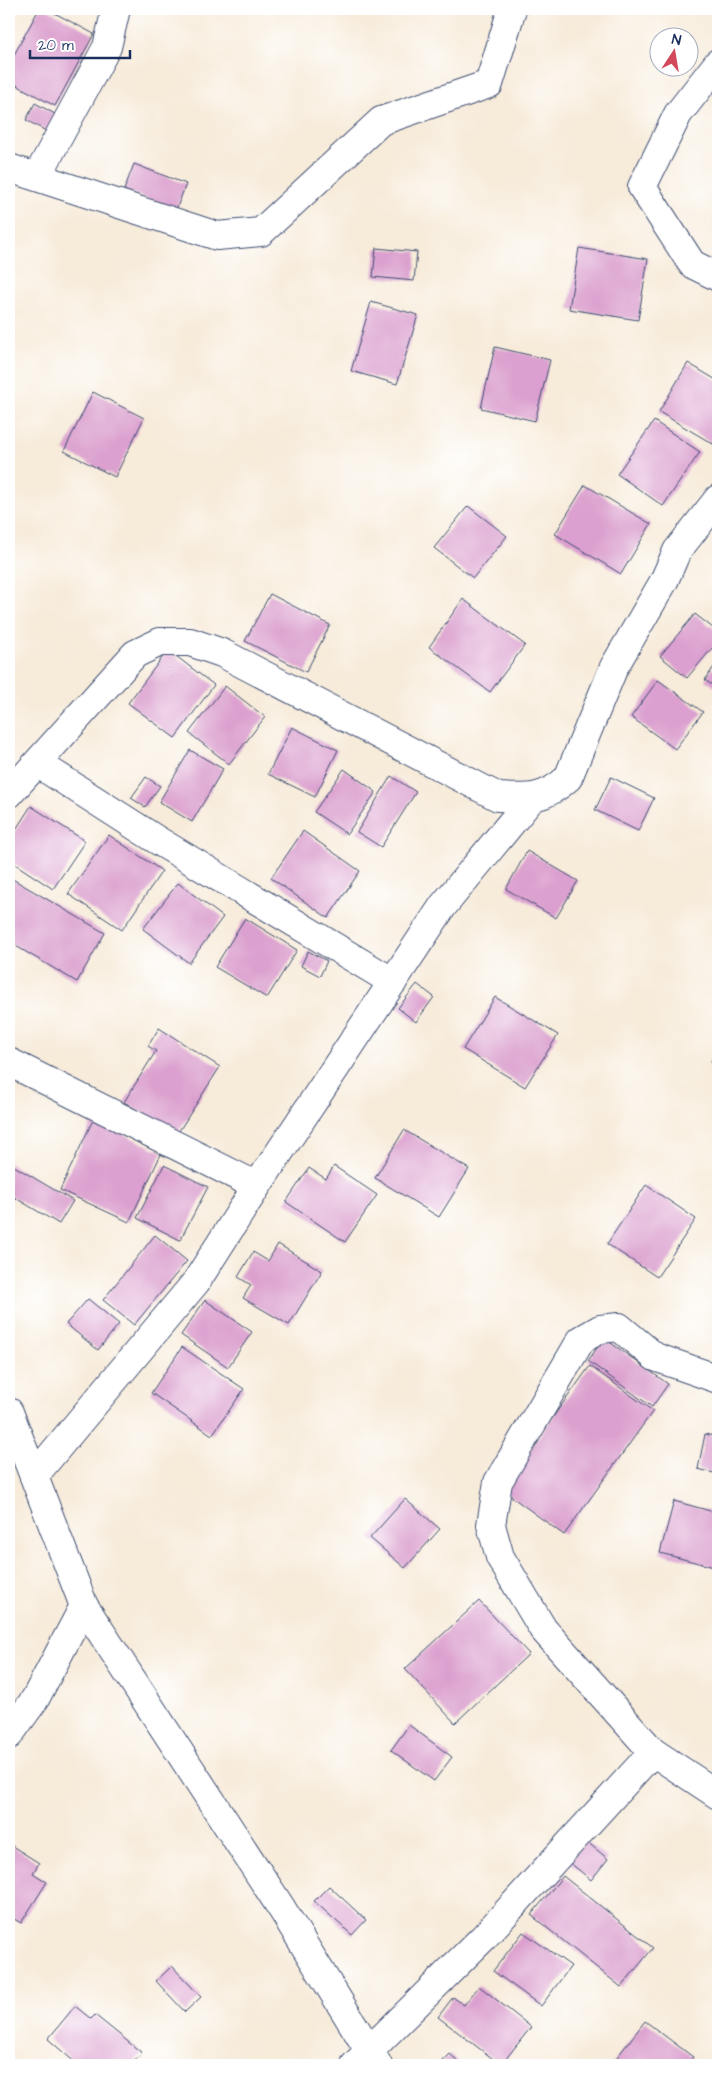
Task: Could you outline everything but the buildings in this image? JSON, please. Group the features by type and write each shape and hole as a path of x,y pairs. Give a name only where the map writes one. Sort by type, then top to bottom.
{"street":[{"path":"37,177 107,48 116,9"},
{"path":"9,168 217,236 260,232 381,121 489,84 512,9"},
{"path":"718,63 678,114 642,187 692,264 718,277"},
{"path":"9,794 135,654 160,642 190,642 222,653 498,797 530,799 554,791 568,778 614,666 664,581 677,551 718,499"},
{"path":"37,763 157,840 393,982"},
{"path":"34,1476 196,1282 257,1186 443,906 530,799"},
{"path":"9,1062 257,1186"},
{"path":"718,1379 655,1357 619,1327 600,1328 581,1340 498,1482 491,1525 500,1557 543,1629 653,1752 718,1795"},
{"path":"9,1412 84,1606 282,1908 368,2060 483,1938 653,1752"},
{"path":"9,1735 35,1699 84,1606"}]}
